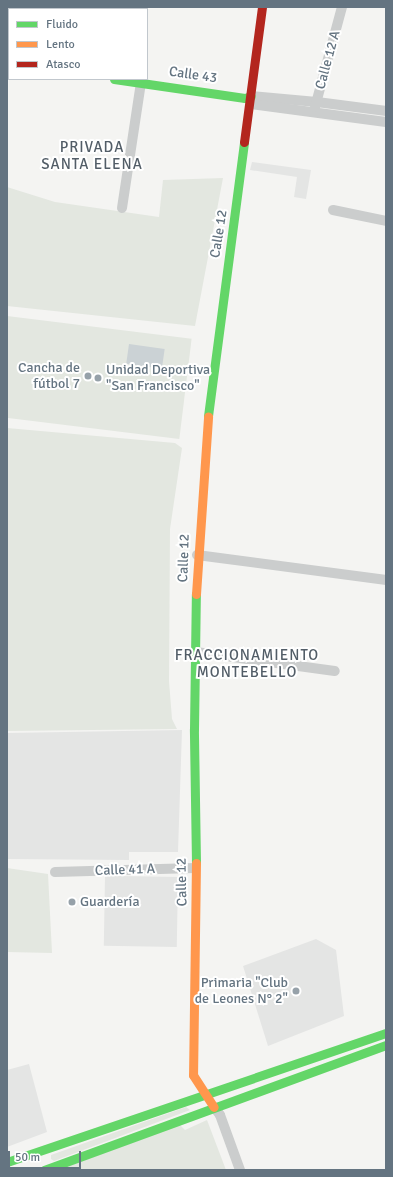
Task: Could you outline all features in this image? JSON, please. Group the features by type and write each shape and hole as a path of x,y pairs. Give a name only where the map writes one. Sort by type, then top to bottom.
{"street":[{"name":"Calle 12","path":"214,1107 204,1094 193,1074 197,919 195,868 197,555 205,436 262,7"},
{"name":"Calle 12 A","path":"313,112 342,7"},
{"name":"Calle 43","path":"123,80 249,99"},
{"path":"122,208 141,82"},
{"path":"249,99 317,102 386,111"},
{"path":"249,99 313,112 386,122"},
{"path":"333,210 386,221"},
{"path":"197,555 386,580"},
{"path":"196,652 335,671"},
{"name":"Calle 41 A","path":"55,872 195,868"},
{"path":"7,1162 386,1033"},
{"path":"44,1170 386,1045"},
{"path":"214,1107 220,1115 240,1170"},
{"path":"29,1154 32,1165"}],"shaded area":[{"path":"252,162 311,170 306,199 294,197 297,177 250,170"},
{"path":"223,178 195,326 7,306 7,187 55,202 159,217 163,180"},
{"name":"Unidad Deportiva \"San Francisco\"","path":"7,316 192,339 179,439 7,418"},
{"path":"129,344 165,349 162,369 126,364"},
{"path":"7,428 175,443 182,448 170,529 169,681 172,719 177,729 7,731"},
{"path":"182,730 178,852 129,852 129,860 7,859 7,733"},
{"path":"7,868 48,874 52,953 7,952"},
{"path":"105,876 178,877 177,947 104,946"},
{"name":"Primaria \"Club de Leones N° 2\"","path":"316,939 336,950 344,1016 268,1046 243,966"},
{"path":"29,1064 47,1132 7,1147 7,1070"},
{"path":"186,1107 190,1110 54,1161 51,1159 51,1155"},
{"path":"207,1120 226,1170 58,1170 180,1125 185,1130"}],"traffic: fast":[{"path":"121,80 245,98 251,96"},
{"path":"208,416 244,142"},
{"path":"196,594 194,729 196,863"},
{"path":"7,1162 386,1033"},
{"path":"44,1170 386,1045"}],"traffic: slow":[{"path":"196,594 208,416"},
{"path":"196,863 193,1075 214,1107"}],"traffic: jam":[{"path":"244,142 262,7"}],"place":[{"name":"Cancha de fútbol 7","path":"88,376"},
{"name":"Unidad Deportiva \"San Francisco\"","path":"98,378"},
{"name":"Guardería","path":"72,902"},
{"name":"Primaria \"Club de Leones N° 2\"","path":"296,991"}],"district":[{"name":"PRIVADA SANTA ELENA","path":"92,156"},
{"name":"FRACCIONAMIENTO MONTEBELLO","path":"247,664"}]}
